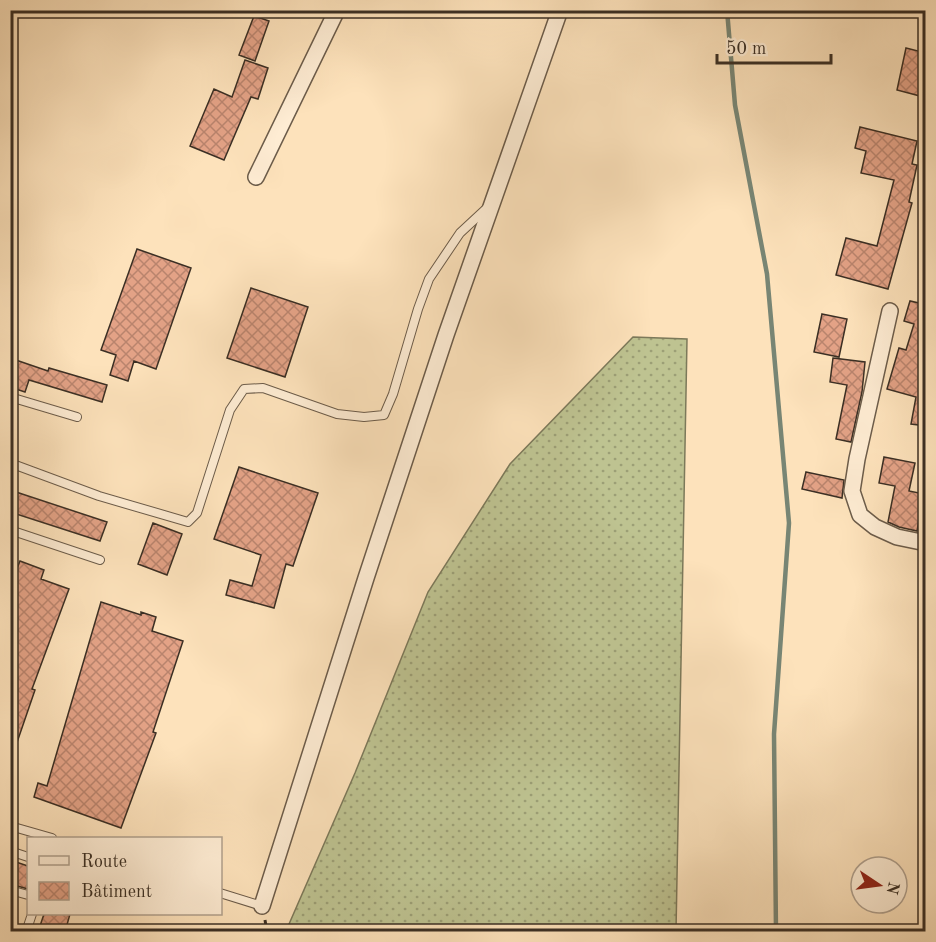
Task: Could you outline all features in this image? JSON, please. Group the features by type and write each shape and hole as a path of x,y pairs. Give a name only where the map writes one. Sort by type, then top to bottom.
{"street":[{"path":"256,177 338,10"},
{"path":"262,906 446,335 560,10"},
{"path":"890,311 852,491 860,515 875,527 897,537 926,543"}],"lane":[{"path":"10,463 99,496 188,522 197,513 230,410 244,389 263,388 337,414 364,417 384,415 393,394 429,279 460,233 491,204"},
{"path":"10,398 77,417"},
{"path":"10,530 100,560"},
{"path":"10,826 48,837"},
{"path":"10,851 27,857"},
{"path":"10,890 27,895"},
{"path":"222,894 262,906"},
{"path":"26,932 32,915"}],"green space":[{"path":"633,337 687,339 676,931 286,931 355,773 428,592 510,464"}],"building":[{"path":"254,16 269,21 255,61 239,55"},
{"path":"906,48 926,53 926,74 920,96 897,90"},
{"path":"245,60 268,68 258,99 251,97 224,160 190,146 214,89 232,97"},
{"path":"860,127 917,141 912,164 917,165 909,202 912,203 888,289 836,275 846,238 877,246 894,180 861,173 866,151 855,148"},
{"path":"137,249 191,268 156,369 134,361 128,381 110,375 116,355 101,350"},
{"path":"251,288 308,307 285,377 227,358"},
{"path":"922,294 926,295 926,426 911,424 916,397 887,389 899,348 906,350 914,324 904,321 910,301 919,303"},
{"path":"822,314 847,319 839,357 814,352"},
{"path":"10,358 48,371 49,368 107,385 102,402 29,380 25,392 10,387"},
{"path":"833,358 865,362 862,392 851,442 836,439 847,385 830,382"},
{"path":"884,457 915,463 909,491 924,494 917,531 888,522 895,486 879,483"},
{"path":"239,467 318,493 293,566 286,564 274,608 226,595 230,580 252,586 261,555 214,539"},
{"path":"806,472 844,480 842,498 802,489"},
{"path":"10,490 107,522 100,541 10,512"},
{"path":"153,523 182,534 167,575 138,564"},
{"path":"20,561 44,570 41,579 69,589 32,689 35,690 13,754 10,754 10,586"},
{"path":"101,602 141,615 141,612 156,617 152,631 183,641 153,732 156,733 121,828 34,797 38,783 47,786"},
{"path":"10,860 27,866 27,889 10,884"},
{"path":"44,915 70,915 65,932 38,932"}],"waterway":[{"path":"727,10 735,105 767,274 789,523 774,734 776,932"}]}
